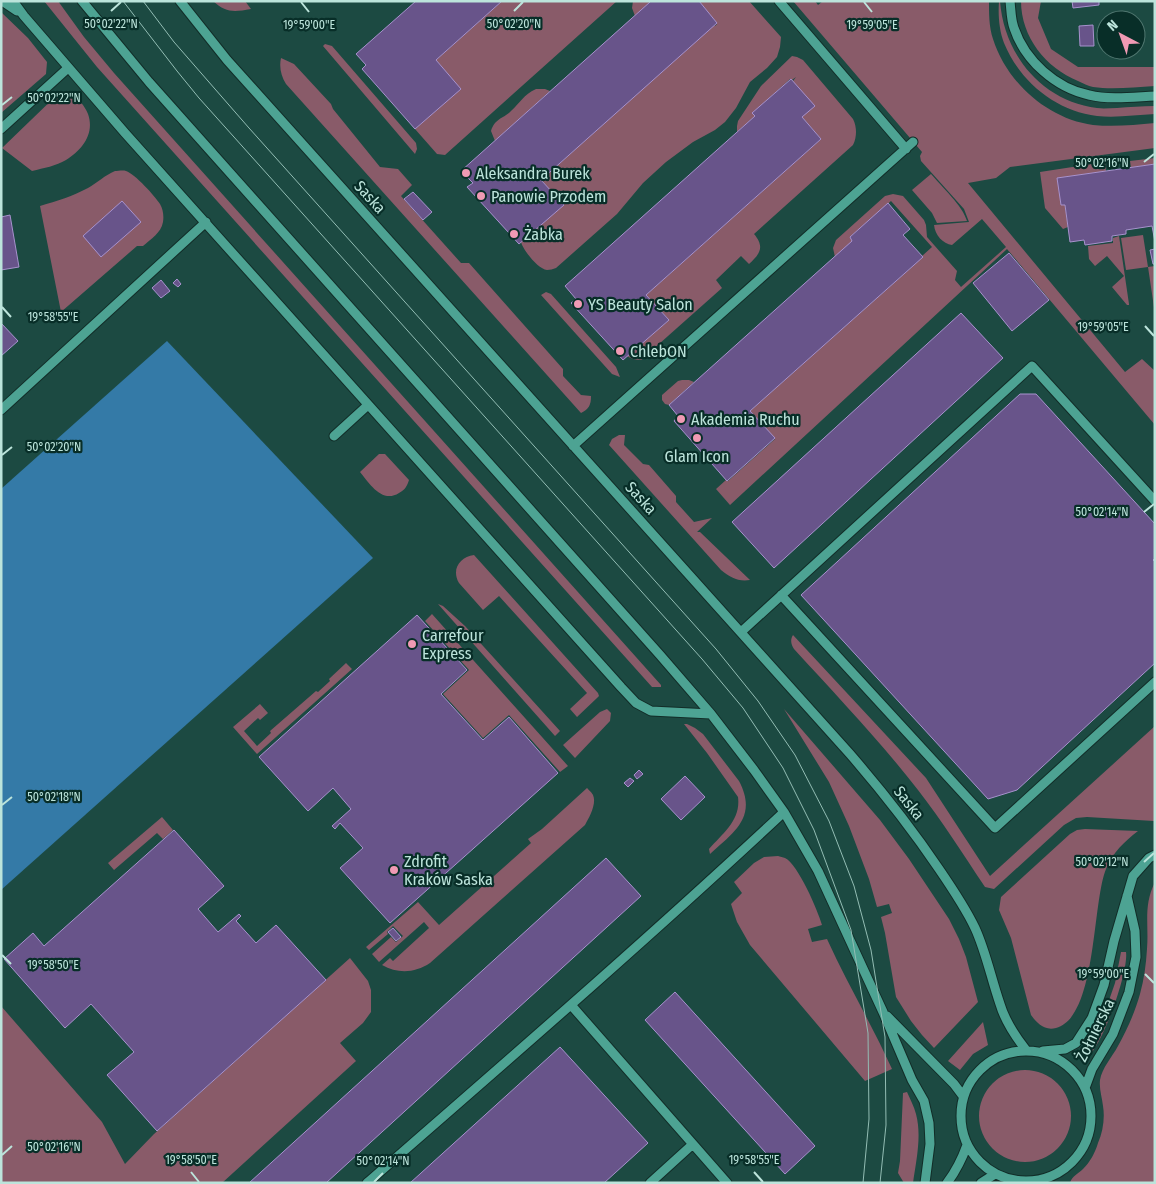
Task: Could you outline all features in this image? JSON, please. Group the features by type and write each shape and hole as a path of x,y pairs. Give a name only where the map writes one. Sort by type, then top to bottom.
{"street":[{"path":"2,1 24,16"},
{"path":"13,1 125,133 621,688 644,708 659,712 711,714"},
{"path":"82,1 149,82 711,714 784,812 818,871 912,1080 924,1101 929,1123 930,1144 925,1183"},
{"name":"Saska","path":"180,1 227,60 880,789 927,851 967,913 982,944 1000,1005 1016,1037 1026,1050"},
{"path":"573,446 910,146 779,1"},
{"path":"1010,1 1014,28 1022,46 1047,75 1065,87 1089,95 1114,98 1155,96"},
{"path":"1,129 68,68"},
{"path":"1,410 206,222"},
{"path":"741,632 1032,366 1155,501"},
{"path":"334,436 368,405"},
{"path":"781,595 995,828 1155,682"},
{"path":"367,1183 571,1005 709,882 784,812"},
{"name":"Żołnierska","path":"1037,1051 1065,1049 1076,1043 1092,1018 1104,985 1114,941 1134,876 1149,858 1155,855"},
{"name":"Żołnierska","path":"1085,1088 1092,1069 1113,1034 1129,992 1136,957 1135,931 1127,896"},
{"path":"571,1005 727,1183"},
{"path":"883,1012 954,1084 963,1096"},
{"path":"1037,1051 1061,1060 1075,1073 1085,1088 1090,1102 1091,1118 1089,1132 1075,1159 1064,1169 1037,1180 1022,1181 1008,1179 995,1174 972,1153 962,1133 960,1109 963,1096 969,1084 977,1072 987,1063 999,1056 1012,1052 1037,1051"},
{"path":"650,1183 693,1144"},
{"path":"947,1183 954,1174 967,1145"},
{"path":"981,1183 995,1174"}],"shaded area":[{"path":"44,1 58,1 84,37 114,73 661,687 652,687 97,67"},
{"path":"213,1 245,1 251,9 230,11"},
{"path":"502,1 617,1 445,155 437,154 415,129 460,89 436,60"},
{"path":"633,1 650,2 635,16 632,8"},
{"path":"699,1 749,1 781,37 777,57 750,82 736,108 725,122 666,162 643,183 617,214 556,268 543,269 531,259 521,242 563,205 541,180 717,24"},
{"path":"793,1 815,1 818,5 823,1 989,1 991,30 999,55 1019,84 1045,107 1076,121 1093,125 1116,126 1155,123 1155,148 1010,167 996,178 968,183 1125,372 1142,359 1155,371 1155,425 1007,249 730,505 716,489 726,480 728,481 775,439 750,411 932,247 891,201 850,237 853,241 835,257 833,248 836,240 885,196 893,194 903,196 924,220 927,237 957,271 955,280 961,287 1006,247 982,219 952,245 940,238 934,225 969,222 964,209 921,161 920,156 922,152"},
{"path":"999,1 1009,40 1029,72 1043,85 1059,96 1077,104 1097,108 1155,106 1155,114 1119,117 1097,116 1067,108 1041,92 1020,70 1004,43 999,22"},
{"path":"1021,1 1041,1 1038,18 1051,49 1078,67 1155,67 1155,86 1101,88 1093,87 1066,75 1037,50 1025,27"},
{"path":"1,12 28,38 47,62 46,74 1,113"},
{"path":"325,44 332,46 416,143 417,149 415,154 323,46"},
{"path":"792,56 803,60 853,119 856,132 853,145 754,234 759,243 760,250 749,264 741,256 716,280 722,288 641,360 627,356 669,320 646,295 821,139 802,117 793,81 796,77 792,80 790,79 753,113 755,116 737,132 738,121 761,86"},
{"path":"281,58 294,64 331,104 380,167 398,169 412,185 401,196 461,263 469,263 563,369 563,376 581,395 591,396 590,404 586,410 581,413 286,84 281,71"},
{"path":"536,89 550,91 495,141 491,131 495,124"},
{"path":"60,92 72,92 85,108 90,121 86,141 66,160 32,171 2,148"},
{"path":"1155,158 1155,164 1131,168 1130,161"},
{"path":"1105,162 1106,171 1061,205 1065,205 1068,227 1063,229 1045,208 1040,172"},
{"path":"115,171 130,173 154,196 163,210 162,226 158,233 143,246 137,246 61,312 40,206 82,191"},
{"path":"931,174 956,203 967,221 937,223 932,213 912,190"},
{"path":"1143,235 1148,267 1126,270 1121,238"},
{"path":"1119,236 1129,305 1112,287 1124,276 1107,256 1095,266 1089,259 1088,246 1113,243 1113,238"},
{"path":"1155,266 1155,314 1148,267"},
{"path":"546,292 551,294 616,367 620,377 612,374 541,295"},
{"path":"678,381 694,382 669,405 665,404 662,400 662,395"},
{"path":"619,435 625,435 624,445 643,464 649,465 676,496 676,502 694,522 712,518 697,532 700,532 750,580 734,578 721,570 609,445 612,439"},
{"path":"379,454 385,454 409,480 407,486 401,492 393,496 387,496 376,491 360,472"},
{"path":"474,555 598,693 599,696 577,717 570,709 587,693 499,596 483,610 459,583 456,573 458,564 465,558"},
{"path":"438,604 443,606 465,626 560,731 555,736"},
{"path":"432,614 568,766 560,772 509,715 483,738 443,694 469,670 425,621"},
{"path":"793,635 926,778 990,876 1155,726 1154,821 1076,818 1064,825 994,889 985,887 918,790 858,718 794,649 791,642"},
{"path":"346,663 352,669 257,754 233,727 260,704 268,713 260,720 258,718 244,731 257,746 271,733 270,731 330,681 329,679"},
{"path":"607,709 611,713 610,721 575,758 563,745 600,712"},
{"path":"784,709 880,820 949,919 959,939 966,957 978,1002 934,1048 911,1021 896,997 881,917 892,913 889,904 877,907 869,879 849,826 829,782"},
{"path":"684,724 695,728 703,734 739,781 746,804 745,814 741,823 710,854 709,849 730,826 737,813 738,797"},
{"path":"587,788 593,794 594,802 585,825 430,963 418,969 406,971 394,970 382,965 390,958 393,961 429,928 424,922 379,962 372,954 391,937 396,942 403,936 393,926 387,932 388,934 369,950 366,947 418,902 439,925 531,843 528,839 542,829"},
{"path":"162,817 173,830 163,839 157,833 114,870 108,863"},
{"path":"1077,830 1138,831 1119,848 1106,869 1086,982 1079,1003 1069,1019 1052,1029 1038,1023 1031,1015 1011,938 999,910 1001,897 1070,834"},
{"path":"778,856 785,858 796,869 816,909 822,925 808,929 812,942 827,939 892,1069 865,1081 750,945 737,922 731,904 742,893 734,882 754,863 764,857"},
{"path":"1155,882 1155,1183 1070,1183 1090,1160 1101,1134 1104,1115 1100,1080 1105,1067 1128,1027 1140,994 1147,955 1149,899"},
{"path":"1121,952 1126,952 1126,962 1112,1012 1097,1045 1089,1056 1082,1061 1079,1057 1098,1028 1106,1009 1115,983"},
{"path":"350,958 368,981 371,990 371,1012 363,1023 340,1043 356,1061 222,1183 1,1183 1,1006 102,1122 125,1164 154,1134"},
{"path":"983,1022 988,1045 973,1054 960,1070 948,1061"},
{"path":"1016,1070 1034,1070 1051,1077 1064,1090 1071,1107 1071,1125 1064,1142 1051,1155 1034,1162 1016,1162 999,1155 986,1142 979,1125 979,1107 986,1090 999,1077"},
{"path":"907,1092 918,1122 918,1148 913,1183 904,1183 898,1173 903,1093"}],"water":[{"path":"167,341 373,558 1,890 1,489"}],"building":[{"path":"416,1 502,1 436,60 461,89 415,129 362,69 366,65 356,54"},
{"path":"649,1 699,1 717,23 541,180 564,205 519,244 467,187 473,183 461,171"},
{"path":"1072,1 1099,1 1099,5 1073,8"},
{"path":"1093,25 1094,46 1080,46 1079,26"},
{"path":"791,79 815,106 802,117 821,139 646,295 669,320 623,360 571,303 576,299 565,286 755,116 752,113"},
{"path":"1155,164 1155,242 1152,226 1126,230 1126,234 1112,236 1112,241 1085,245 1084,240 1070,242 1065,205 1061,205 1057,178"},
{"path":"413,192 432,212 423,220 404,199"},
{"path":"122,201 141,222 101,257 83,236"},
{"path":"888,203 910,229 903,235 923,257 750,411 775,438 727,481 674,421 678,416 669,405 852,241 850,237"},
{"path":"10,215 19,267 1,270 1,217"},
{"path":"1155,249 1155,264 1153,264 1150,250"},
{"path":"1009,253 1049,300 1012,331 973,283"},
{"path":"177,279 181,284 178,287 173,283"},
{"path":"161,280 170,291 161,298 152,288"},
{"path":"961,313 1003,358 774,568 732,522"},
{"path":"1,323 18,341 1,356"},
{"path":"1020,394 1036,394 1155,524 1155,558 1153,560 1155,562 1155,663 1017,790 988,799 801,595"},
{"path":"417,615 467,670 441,694 483,740 509,717 558,773 390,923 340,868 363,848 340,823 335,829 332,826 351,809 333,788 308,811 259,757"},
{"path":"639,770 643,774 637,779 634,775"},
{"path":"685,776 705,797 681,820 661,799"},
{"path":"630,778 634,781 628,787 624,783"},
{"path":"174,830 224,886 198,909 218,932 239,914 241,916 236,921 256,943 276,925 326,980 157,1131 107,1075 134,1052 91,1004 65,1028 4,959 33,933 44,946"},
{"path":"606,858 641,896 326,1183 249,1183"},
{"path":"393,928 401,937 396,941 388,932"},
{"path":"675,992 815,1146 785,1174 645,1020"},
{"path":"560,1047 648,1143 604,1183 410,1183"}],"tram line":[{"path":"123,1 199,98 702,659 743,708 783,768 814,830 851,930 868,1033 869,1119 863,1183"},
{"path":"143,1 174,42 249,128 716,649 758,701 795,755 829,821 854,886 871,950 885,1037 886,1125 880,1183"}],"place":[{"name":"Aleksandra Burek","path":"466,173"},
{"name":"Panowie Przodem","path":"481,196"},
{"name":"Żabka","path":"514,234"},
{"name":"YS Beauty Salon","path":"578,304"},
{"name":"ChlebON","path":"620,351"},
{"name":"Akademia Ruchu","path":"681,419"},
{"name":"Glam Icon","path":"697,438"},
{"name":"Carrefour Express","path":"412,644"},
{"name":"Zdrofit Kraków Saska","path":"394,870"}]}
